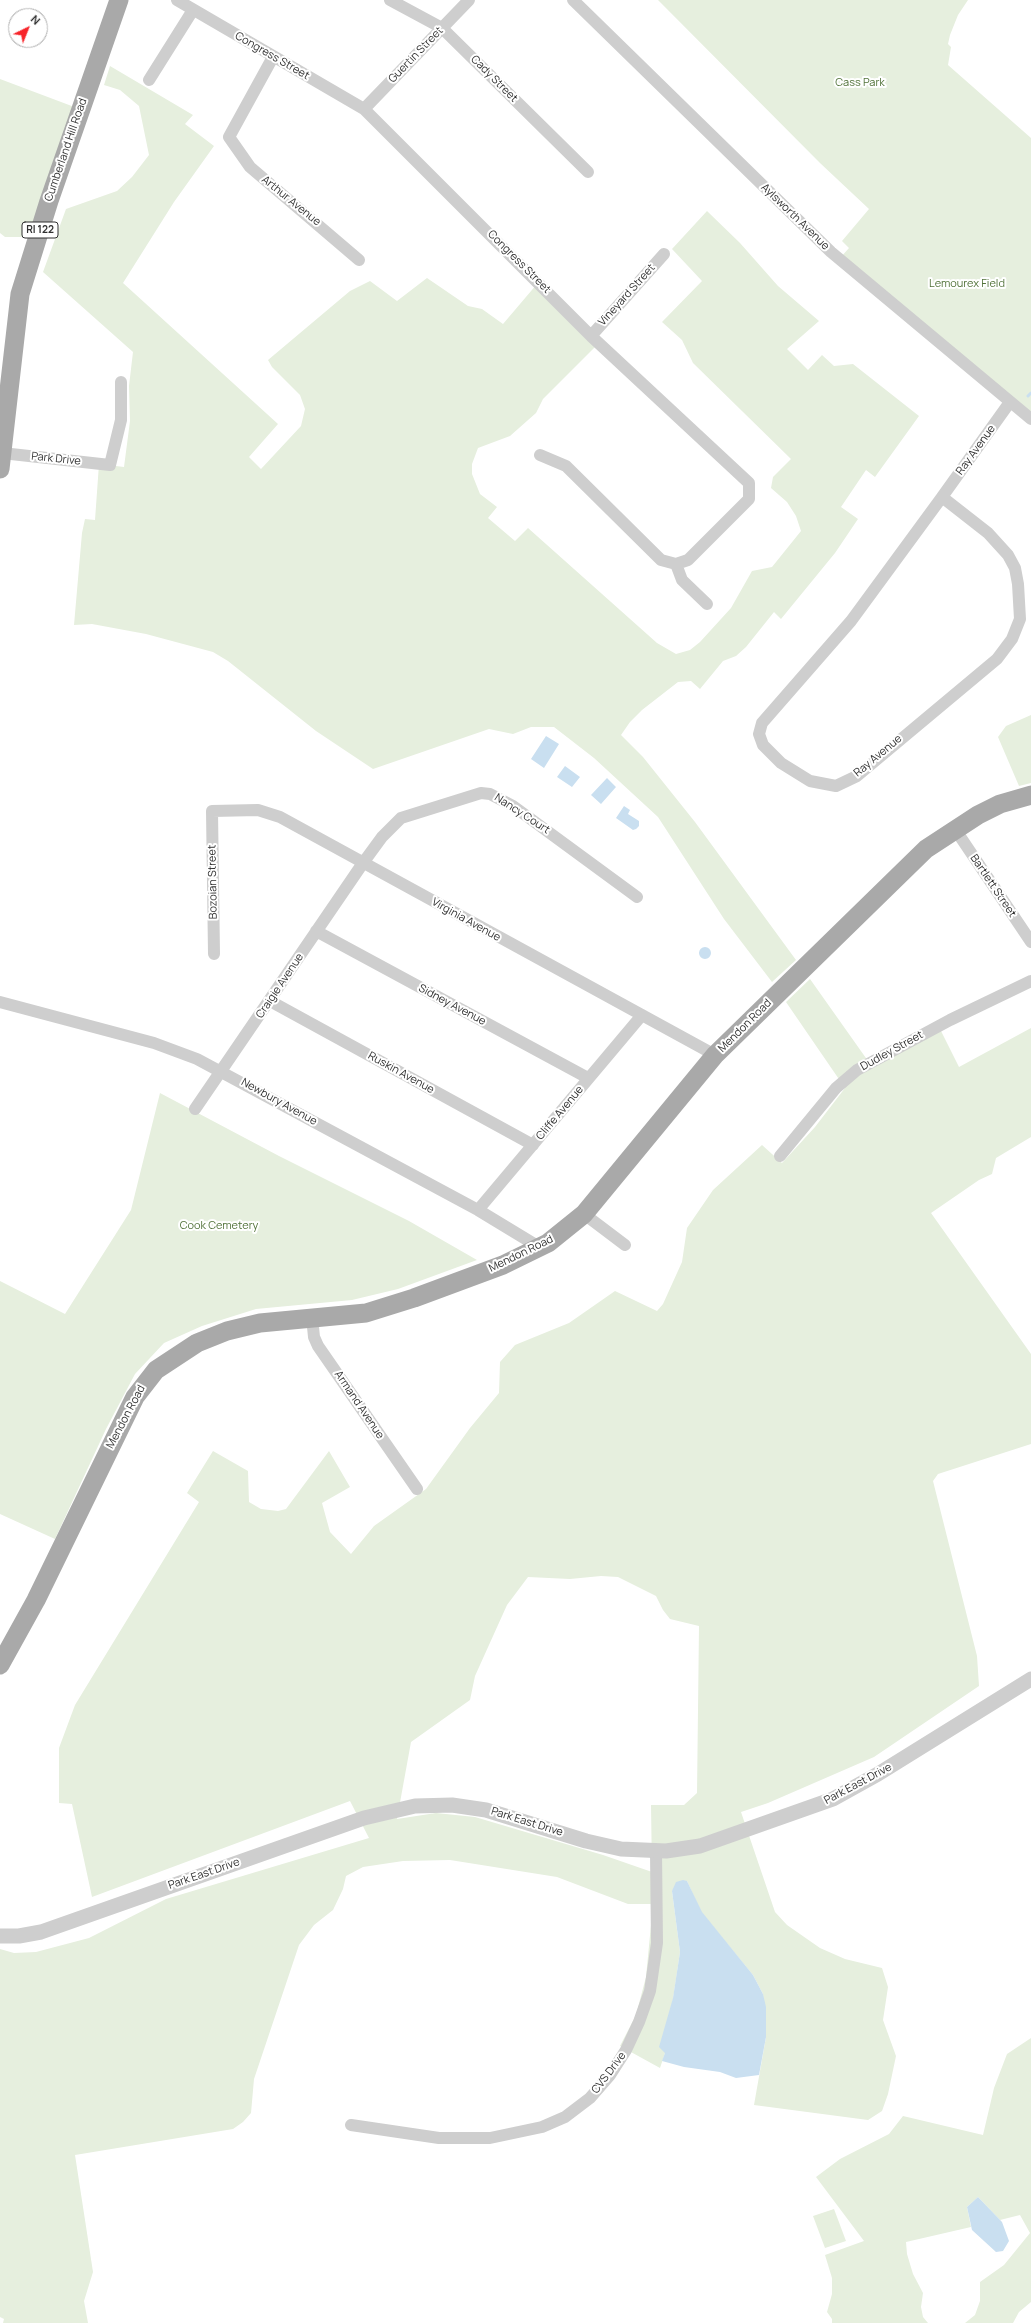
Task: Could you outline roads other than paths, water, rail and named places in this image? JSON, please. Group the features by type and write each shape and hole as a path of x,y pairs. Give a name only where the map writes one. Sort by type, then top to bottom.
{"main road":[{"name":"Cumberland Hill Road","path":"1,461 20,294 52,190 119,0"},
{"name":"Mendon Road","path":"0,1665 4,1644 36,1600 135,1397 156,1370 197,1343 227,1331 260,1323 312,1317 352,1315 373,1311 414,1298 503,1265 539,1247 562,1233 584,1214 715,1055 926,849 954,829 1000,804 1031,795"}],"street":[{"name":"Congress Street","path":"177,0 364,109 591,336 749,484 750,499 688,560 676,564"},
{"name":"Cady Street","path":"390,0 442,28 588,172"},
{"name":"Guertin Street","path":"364,109 469,0"},
{"name":"Aylsworth Avenue","path":"573,0 831,252 1031,419"},
{"path":"149,80 192,10"},
{"name":"Arthur Avenue","path":"273,57 229,137 250,167 359,260"},
{"name":"Vineyard Street","path":"591,336 664,254"},
{"name":"Park Drive","path":"1,461 110,465 121,420 121,382"},
{"name":"Ray Avenue","path":"942,497 988,533 1008,555 1015,568 1018,584 1020,619 1012,639 997,659 857,776 836,786 810,781 770,754 763,745 759,729 776,705 851,621 1010,402"},
{"path":"540,454 566,466 661,560 676,564 682,580 707,604"},
{"name":"Nancy Court","path":"363,863 382,837 401,818 482,793 490,794 513,806 637,897"},
{"name":"Virginia Avenue","path":"212,811 245,809 268,812 715,1055"},
{"name":"Bozoian Street","path":"212,811 214,954"},
{"name":"Bartlett Street","path":"954,829 1031,942"},
{"name":"Craigie Avenue","path":"195,1109 363,863"},
{"name":"Sidney Avenue","path":"316,931 588,1078"},
{"name":"Dudley Street","path":"780,1156 836,1088 857,1070 950,1020 1031,981"},
{"name":"Ruskin Avenue","path":"270,1000 533,1145"},
{"name":"Newbury Avenue","path":"0,1002 154,1043 180,1052 222,1071 478,1210 539,1247"},
{"name":"Cliffe Avenue","path":"478,1210 642,1015"},
{"path":"584,1214 625,1245"},
{"name":"Armand Avenue","path":"312,1317 314,1337 318,1346 417,1489"},
{"name":"Park East Drive","path":"0,1936 19,1936 41,1932 364,1818 415,1806 452,1805 486,1810 603,1846 656,1852 689,1848 710,1843 833,1799 878,1774 1031,1679"},
{"name":"CVS Drive","path":"351,2125 439,2138 490,2138 542,2127 565,2117 590,2098 610,2075 626,2050 641,2017 650,1991 657,1943 656,1852"}],"water":[{"path":"546,736 559,744 544,768 531,759"},
{"path":"565,766 580,777 572,787 557,777"},
{"path":"607,778 616,787 601,804 591,795"},
{"path":"624,806 630,810 628,814 639,821 639,826 636,829 633,830 616,818"},
{"path":"705,947 709,949 711,953 709,957 705,959 701,957 699,953 701,949"},
{"path":"683,1880 687,1881 702,1912 753,1975 763,1994 766,2007 766,2037 759,2075 736,2078 720,2072 684,2067 662,2061 665,2053 659,2047 673,1998 680,1952 672,1891 676,1882"},
{"path":"978,2197 1002,2222 1009,2241 1003,2251 996,2252 972,2230 967,2207"}],"waterway":[{"path":"1028,396 1031,393"}],"park label":[{"name":"Cass Park","path":"860,83"},
{"name":"Lemourex Field","path":"967,284"},
{"name":"Cook Cemetery","path":"219,1226"}]}
